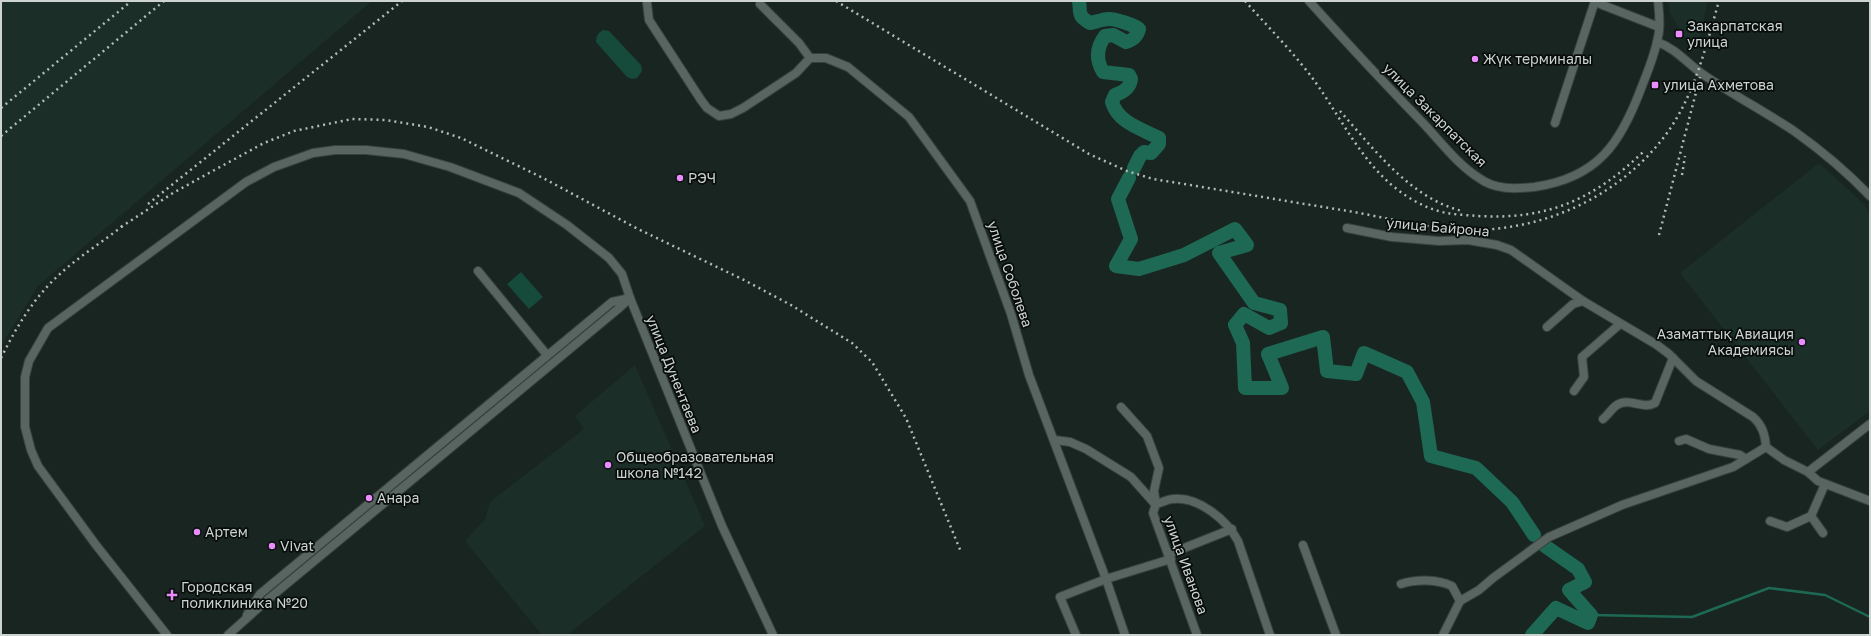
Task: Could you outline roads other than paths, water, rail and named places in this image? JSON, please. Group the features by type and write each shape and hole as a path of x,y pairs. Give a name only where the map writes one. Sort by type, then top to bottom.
{"street":[{"name":"улица Закарпатская","path":"1309,1 1371,69 1466,167 1487,183 1509,189 1539,186 1572,177 1585,170 1609,150 1632,114 1657,42"},
{"path":"1658,1 1659,27 1657,42 1671,48 1701,73 1793,131 1830,158 1853,178 1870,196"},
{"path":"1555,123 1595,2 1659,27"},
{"path":"647,3 650,20 701,100 707,108 719,116 731,114 743,108 796,73 810,58 799,43 760,4"},
{"name":"улица Соболева","path":"810,58 826,58 848,67 908,117 970,201 1011,314 1029,375 1055,440 1125,635"},
{"name":"улица Дунентаева","path":"167,635 96,545 38,466 30,450 25,427 25,377 29,361 48,328 246,182 274,167 313,153 335,150 358,150 404,154 450,167 520,194 567,225 609,258 622,274 630,298 725,533 773,635"},
{"name":"улица Байрона","path":"1347,228 1392,237 1439,241 1468,240 1498,245 1522,257 1583,301 1657,346 1673,358 1696,381 1759,422 1765,435 1766,446"},
{"path":"478,271 547,356"},
{"path":"241,624 260,594 612,302 630,298"},
{"path":"228,635 272,596 630,298"},
{"path":"1547,327 1573,304 1583,301"},
{"path":"1574,391 1584,377 1582,357 1620,324"},
{"path":"1603,419 1616,405 1625,402 1648,407 1655,404 1673,358"},
{"name":"улица Иванова","path":"1121,407 1147,436 1159,468 1154,491 1156,504 1153,513 1170,556 1197,635"},
{"path":"1808,472 1870,424"},
{"path":"1679,441 1686,439 1709,449 1740,455 1746,459"},
{"path":"1055,440 1075,444 1109,462 1131,477 1156,504 1173,499 1192,502 1218,515 1232,529 1238,541 1270,635"},
{"path":"1443,635 1460,601 1479,590 1549,537 1622,505 1733,467 1766,446 1784,460 1808,472 1818,481 1870,501"},
{"path":"1770,521 1787,527 1811,516 1825,484"},
{"path":"1811,516 1823,533"},
{"path":"1076,635 1060,597 1170,556 1232,529"},
{"path":"1303,545 1336,635"},
{"path":"1401,584 1411,581 1446,583 1452,586 1460,601"}],"waterway":[{"path":"1079,1 1081,16 1090,23 1104,19 1112,19 1129,24 1139,29 1134,38 1126,42 1113,35 1105,36 1100,45 1098,54 1099,63 1103,72 1129,75 1131,79 1126,89 1115,95 1112,102 1119,115 1131,124 1159,138 1159,144 1151,153 1144,152 1140,156 1134,168"},
{"path":"1129,178 1118,199 1131,239 1116,266 1139,269 1184,255 1235,229 1247,245 1219,253 1254,303 1280,310 1281,323 1269,328 1244,314 1235,325 1243,343 1245,388 1282,388 1268,354 1323,337 1327,371 1356,374 1364,353 1407,372 1423,402 1431,456 1476,468 1512,502 1534,535"},
{"path":"1532,635 1556,608 1588,623 1591,615 1569,590 1585,582 1578,569 1545,546"},
{"path":"1591,615 1692,617 1769,588 1825,595 1870,617"}],"railway":[{"path":"1,136 164,1"},
{"path":"148,204 402,1"},
{"path":"836,1 1089,154 1127,171 1153,179 1342,210 1427,226 1462,230 1507,227 1533,222 1559,214 1584,203 1608,189 1629,173 1649,154 1667,133 1677,118 1699,69 1719,1"},
{"path":"1245,1 1308,73 1356,144 1373,166 1383,177 1405,195 1430,208 1451,214 1478,216 1503,216 1547,210 1568,204 1606,183 1643,152"},
{"path":"1,108 129,3"},
{"path":"1659,235 1700,77"},
{"path":"1340,111 1380,156 1410,184 1443,205 1462,211"},
{"path":"121,227 173,193 209,173 264,143 294,131 352,119 386,120 428,127 461,138 543,178 638,229 744,280 791,305 852,343 872,362 906,418 961,552"},
{"path":"1682,175 1685,156"},
{"path":"1,358 27,312 51,282 76,260 125,224"}],"place":[{"name":"Закарпатская улица","path":"1679,34"},
{"name":"Жүк терминалы","path":"1475,59"},
{"name":"улица Ахметова","path":"1655,85"},
{"name":"РЭЧ","path":"680,178"},
{"name":"Азаматтық Авиация Академиясы","path":"1802,342"},
{"name":"Общеобразовательная школа №142","path":"608,465"},
{"name":"Анара","path":"369,498"},
{"name":"Артем","path":"197,532"},
{"name":"Vivat","path":"272,546"},
{"name":"Городская поликлиника №20","path":"172,595"}]}
